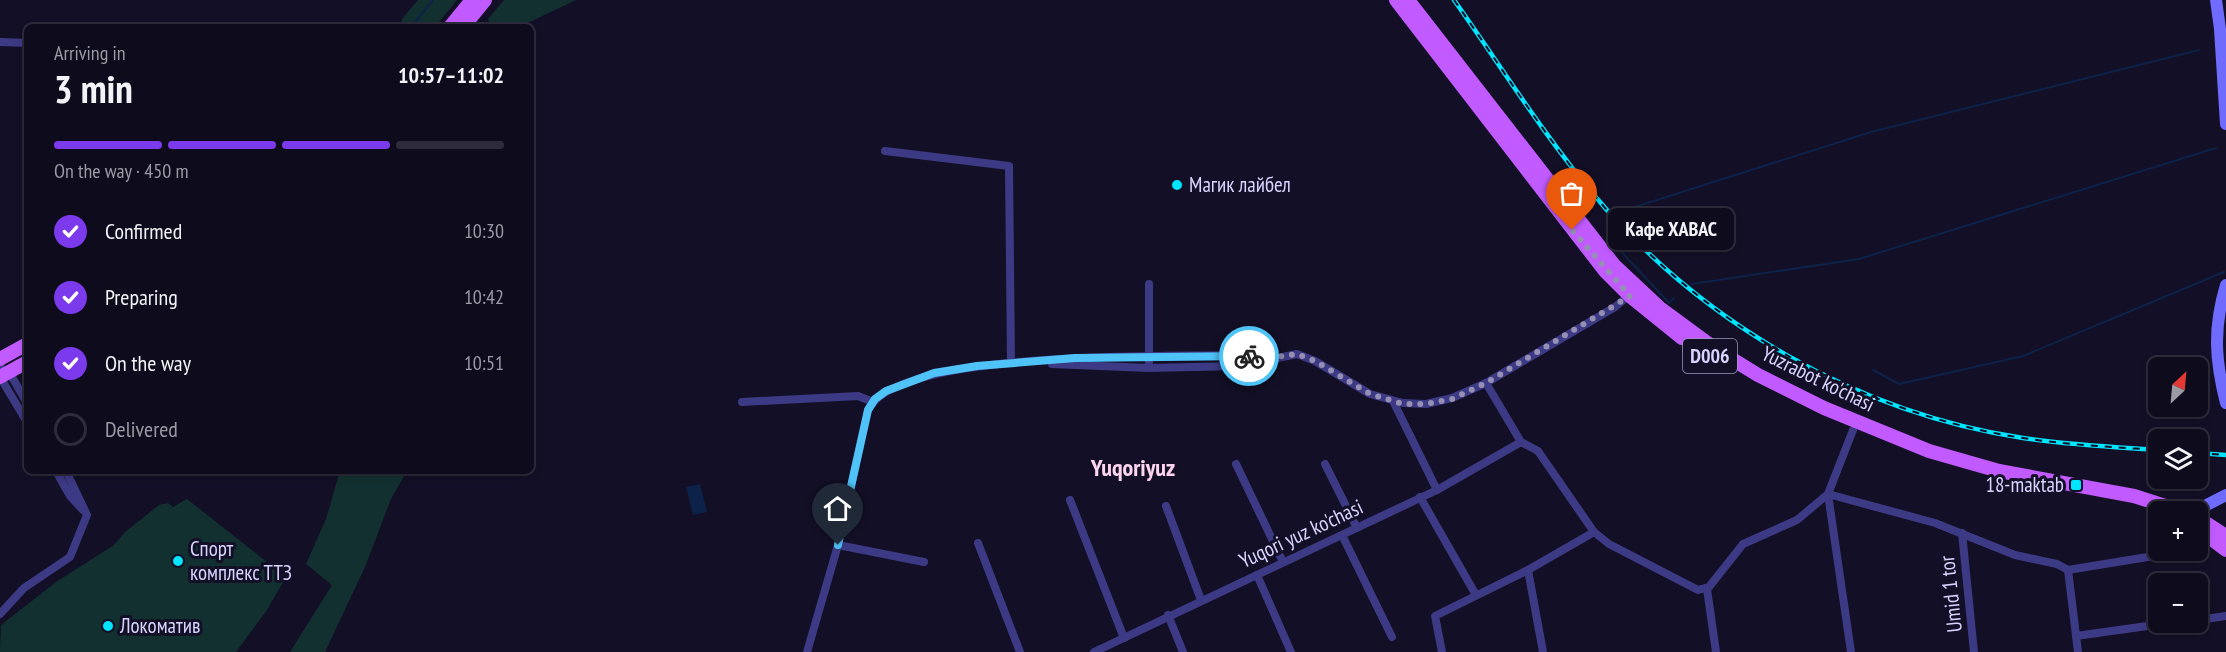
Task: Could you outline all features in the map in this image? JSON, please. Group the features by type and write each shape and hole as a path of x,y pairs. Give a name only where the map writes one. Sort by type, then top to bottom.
{"main road":[{"path":"452,24 472,0"},
{"path":"465,24 484,0"},
{"name":"Yuzrabot ko'chasi","path":"1396,0 1552,196 1592,240 1633,292 1678,335 1719,362 1853,430 1994,478 2148,510"},
{"name":"Yuzrabot ko'chasi","path":"1408,0 1552,196"},
{"name":"Yuzrabot ko'chasi","path":"1633,292 1697,337 1758,375 1855,422 1941,459 2134,496 2150,501"},
{"path":"0,358 24,346"},
{"path":"3,375 24,364"},
{"path":"2208,525 2226,537"},
{"path":"2208,536 2226,550"}],"street":[{"path":"2216,0 2226,124"},
{"path":"0,42 24,43"},
{"path":"885,151 1009,166 1011,362"},
{"path":"1148,368 1149,284"},
{"path":"2226,285 2217,319 2217,369 2226,403"},
{"path":"1038,362 1069,367 1239,366 1297,354 1315,361 1370,394 1414,404 1437,402 1486,383 1633,292"},
{"path":"807,652 838,545 868,410 873,402 886,391 934,373 1011,362 1075,358 1234,355 1270,358"},
{"path":"0,358 3,375 24,416"},
{"path":"3,375 24,400"},
{"path":"1486,383 1521,442 1538,451 1594,532 1609,544 1698,590 1707,589 1743,544 1797,520 1828,494 1853,430"},
{"path":"742,402 858,396 873,402"},
{"path":"1393,401 1437,490"},
{"name":"Yuqori yuz ko'chasi","path":"1094,652 1168,615 1437,490 1521,442"},
{"path":"1236,464 1283,562"},
{"path":"1325,464 1357,528"},
{"path":"58,474 70,496 87,515"},
{"path":"0,614 24,588 70,558 87,515 67,474"},
{"path":"1828,494 1935,523 2015,555 2057,564 2068,570 2148,558"},
{"path":"1828,494 1851,652"},
{"path":"2208,504 2226,495"},
{"path":"1420,497 1476,595"},
{"path":"1070,500 1124,638"},
{"path":"1166,506 1201,600"},
{"path":"1442,652 1435,616 1528,570 1594,532"},
{"name":"Umid 1 tor","path":"1962,533 1974,652"},
{"path":"1342,535 1392,636"},
{"path":"978,543 1020,652"},
{"path":"838,545 924,562"},
{"path":"1528,570 1543,652"},
{"path":"2068,570 2078,652"},
{"path":"1257,575 1291,652"},
{"path":"1707,589 1716,652"},
{"path":"1168,615 1183,652"},
{"path":"2208,619 2226,616"},
{"path":"2076,636 2148,626"}],"green space":[{"path":"418,0 457,0 437,24 401,24 402,19"},
{"path":"504,0 576,0 525,24 490,24 488,19"},
{"path":"339,474 405,474 391,499 365,567 325,652 290,652 332,585 306,564 326,519"},
{"name":"Спорт комплекс ТТЗ","path":"187,499 286,577 267,610 236,652 0,652 1,625 56,582 114,545 125,532 159,505 168,503 173,507"}],"water":[{"path":"700,484 707,512 693,515 686,487"}],"waterway":[{"path":"413,24 433,0"},
{"path":"1619,212 1871,132 2199,50"},
{"path":"1692,284 1859,259 2216,148"},
{"path":"1616,246 1669,303 1674,298"},
{"path":"1873,370 1899,384 2023,356 2224,272"}],"railway":[{"path":"1454,0 1539,124 1594,195 1636,241 1683,283 1733,322 1787,355 1843,384 1901,407 1962,426 2023,438 2148,449"},
{"path":"2208,454 2226,455"}],"way so far":[{"path":"1249,356 1270,358 1297,354 1315,361 1370,394 1403,404 1426,404 1452,399 1486,383 1630,296 1605,271 1572,230"}],"place":[{"name":"Магик лайбел","path":"1177,185"},
{"name":"Кафе ХАВАС","path":"1572,230"},
{"name":"18-maktab","path":"2076,485"},
{"name":"Спорт комплекс ТТЗ","path":"178,561"},
{"name":"Локоматив","path":"108,626"}],"district":[{"name":"Yuqoriyuz","path":"1133,468"}],"route":[{"path":"838,545 868,410 875,399 886,391 934,373 1011,362 1075,358 1249,356"}]}
